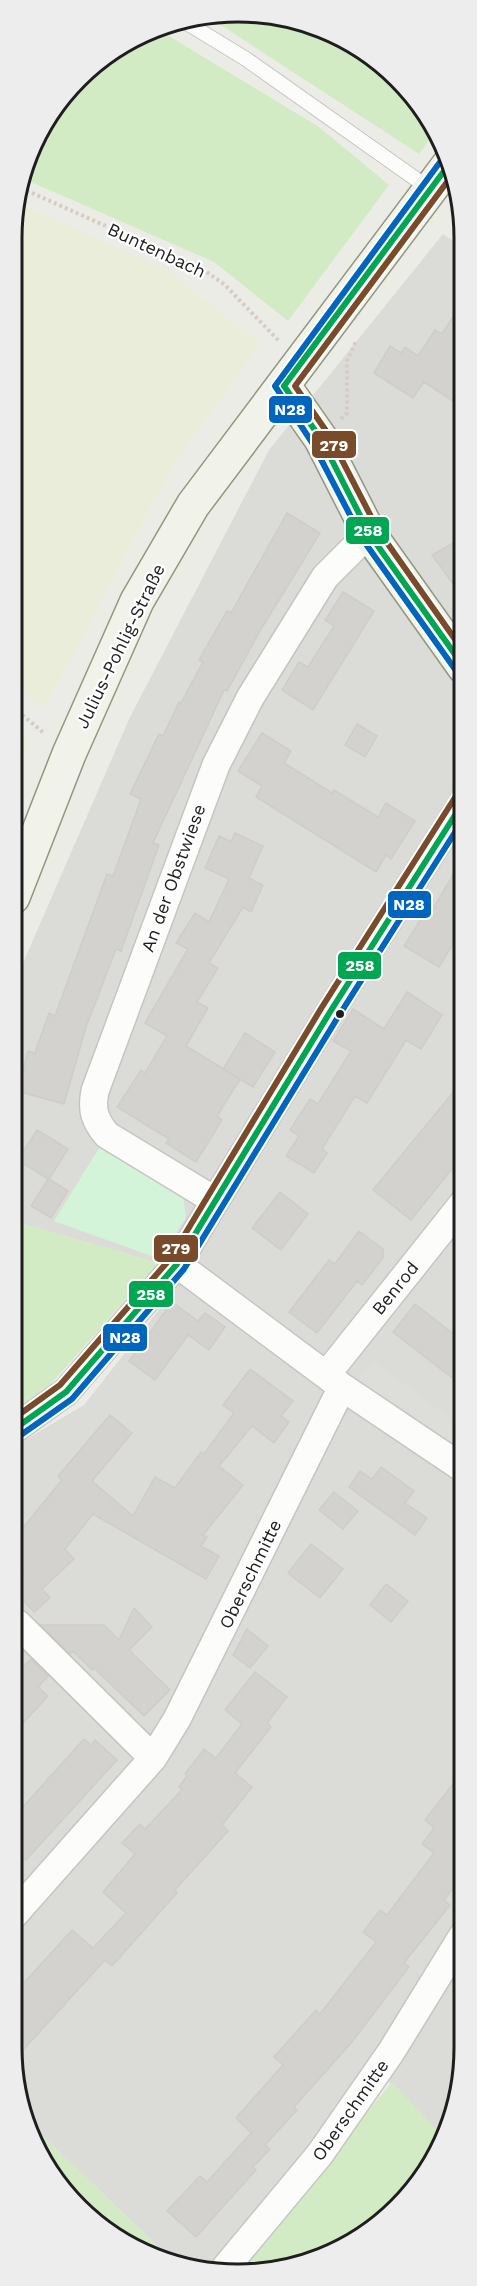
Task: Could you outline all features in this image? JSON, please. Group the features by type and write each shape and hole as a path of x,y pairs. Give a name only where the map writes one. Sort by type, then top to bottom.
{"street":[{"name":"Julius-Pohlig-Straße","path":"22,874 69,754 137,601 193,505 444,172"},
{"path":"292,374 321,439 370,535 454,653"},
{"name":"An der Obstwiese","path":"214,1200 107,1135 96,1122 92,1106 95,1091 216,765 250,698 325,577 370,535"},
{"path":"22,1424 66,1392 177,1264 214,1200 454,817"},
{"name":"Benrod","path":"334,1381 454,1216"},
{"path":"177,1264 334,1381 454,1462"},
{"name":"Oberschmitte","path":"22,1906 153,1758 177,1719 334,1381"},
{"path":"22,1632 153,1758"},
{"name":"Oberschmitte","path":"229,2263 320,2154 391,2052 454,1950"}],"lane":[{"path":"194,27 246,59 423,202"}],"path":[{"name":"Buntenbach","path":"28,191 204,270 225,285 292,374"},
{"path":"321,439 347,413 347,361 357,338"},
{"path":"22,715 69,754"}],"shaded area":[{"path":"443,234 454,241 453,2076 437,2131 372,2065 304,2162 211,2262 160,2249 41,2134 34,2117 24,2076 22,2048 22,1442 84,1405 179,1284 158,1263 22,1224 22,965 130,717 269,450"},
{"path":"374,1362 454,1421 454,1437 446,1449 352,1384"}],"green space":[{"path":"218,23 267,24 294,30 321,39 359,59 401,96 418,118 430,139 419,154"},
{"path":"167,35 319,127 389,185 288,321 214,262 30,182 51,130 76,96 118,59"},
{"path":"25,206 167,270 260,344 173,464 45,708 22,692 22,238"},
{"path":"22,734 30,742 22,764"},
{"path":"102,1143 183,1196 186,1217 160,1259 54,1221"},
{"path":"22,1224 158,1263 49,1386 22,1406"},
{"path":"392,2082 438,2131 426,2156 401,2190 359,2227 308,2252 267,2262 242,2264"},
{"path":"41,2134 160,2249 130,2235 96,2210 59,2168"}],"building":[{"path":"454,315 454,402 424,382 413,398 374,373 390,346 401,353 405,347 418,356 435,330 442,334"},
{"path":"287,513 320,533 260,631 227,691 224,690 153,843 159,845 121,951 116,949 86,1027 64,1104 22,1092 22,1073 28,1051 35,1053 49,1013 55,1016 107,874 113,876 141,799 130,794 159,734 163,736 179,702 181,703 203,662 199,660 227,611 231,613"},
{"path":"454,543 454,585 432,555"},
{"path":"343,592 374,611 313,710 282,690 299,662 308,667 334,626 325,620"},
{"path":"357,724 377,736 365,757 345,745"},
{"path":"262,733 291,751 284,763 332,793 334,790 378,817 386,803 415,821 391,859 386,855 376,872 256,797 262,786 238,771"},
{"path":"235,833 263,846 249,878 263,885 251,912 243,907 209,963 218,968 197,1002 208,1008 186,1046 240,1079 217,1116 222,1120 196,1162 166,1143 169,1139 117,1107 141,1070 145,1073 167,1036 145,1023 188,949 176,943 195,913 209,922 229,879 205,868 219,836 231,842"},
{"path":"454,873 454,942 439,967 404,946 426,911 430,914"},
{"path":"407,992 442,1015 421,1049 406,1040 367,1103 355,1096 322,1149 327,1153 314,1173 286,1156 299,1136 290,1130 310,1099 318,1104 351,1051 333,1041 353,1009 384,1029"},
{"path":"245,1033 275,1052 253,1087 223,1069"},
{"path":"454,1091 454,1166 411,1220 373,1190"},
{"path":"37,1130 68,1149 49,1179 68,1191 51,1218 31,1206 48,1179 22,1163 22,1154"},
{"path":"280,1192 308,1214 281,1250 252,1228"},
{"path":"359,1231 383,1249 383,1258 362,1285 357,1281 317,1333 289,1312 329,1260 335,1264"},
{"path":"172,1302 198,1321 205,1313 225,1327 209,1350 188,1335 155,1380 129,1361"},
{"path":"415,1304 454,1334 454,1379 393,1332"},
{"path":"250,1369 293,1401 281,1416 289,1422 274,1443 252,1426 219,1466 243,1485 203,1535 207,1537 201,1546 219,1556 206,1579 93,1514 65,1549 74,1559 42,1589 50,1598 34,1612 22,1599 22,1574 24,1572 22,1569 22,1529 62,1480 58,1476 110,1415 132,1433 92,1481 133,1516 155,1477 175,1488 201,1452 204,1454 234,1413 223,1405"},
{"path":"381,1467 414,1491 405,1503 427,1518 415,1535 349,1487 360,1471 372,1479"},
{"path":"334,1492 358,1511 343,1529 319,1510"},
{"path":"311,1544 343,1569 320,1598 288,1573"},
{"path":"386,1584 408,1601 391,1622 370,1605"},
{"path":"134,1608 152,1627 129,1650 170,1690 144,1716 94,1668 92,1670 73,1651 70,1654 41,1625 104,1625 119,1640"},
{"path":"247,1629 268,1646 250,1668 233,1655"},
{"path":"31,1659 48,1676 38,1687 48,1696 22,1724 22,1668"},
{"path":"255,1672 287,1697 267,1723 271,1727 235,1773 252,1787 222,1825 228,1831 112,1966 105,1960 22,2051 22,1985 72,1930 93,1948 126,1913 103,1892 135,1854 122,1843 140,1824 145,1829 182,1790 179,1787 187,1776 185,1774 204,1749 216,1758 242,1724 225,1710"},
{"path":"84,1739 91,1745 95,1740 117,1760 26,1860 22,1857 22,1808"},
{"path":"454,1783 454,1887 444,1900 450,1905 404,1963 409,1967 352,2042 294,2107 297,2110 265,2145 270,2149 253,2167 256,2170 196,2237 167,2211 200,2176 207,2182 251,2133 236,2118 283,2065 274,2057 316,2010 320,2014 376,1942 363,1932 380,1910 387,1915 434,1853 422,1844 434,1828 425,1820"}],"transit line":[{"name":"N28","path":"440,162 275,386 313,444 363,540 454,668"},
{"name":"258","path":"284,386 444,171"},
{"name":"279","path":"447,182 295,386 329,435 378,530 454,638"},
{"name":"258","path":"284,386 321,439 370,535 454,653"},
{"name":"279","path":"22,1412 60,1385 170,1259 322,1007 454,799"},
{"name":"258","path":"22,1424 66,1392 177,1264 330,1012 454,817"},
{"name":"N28","path":"22,1434 72,1399 184,1269 338,1017 454,834"}]}
